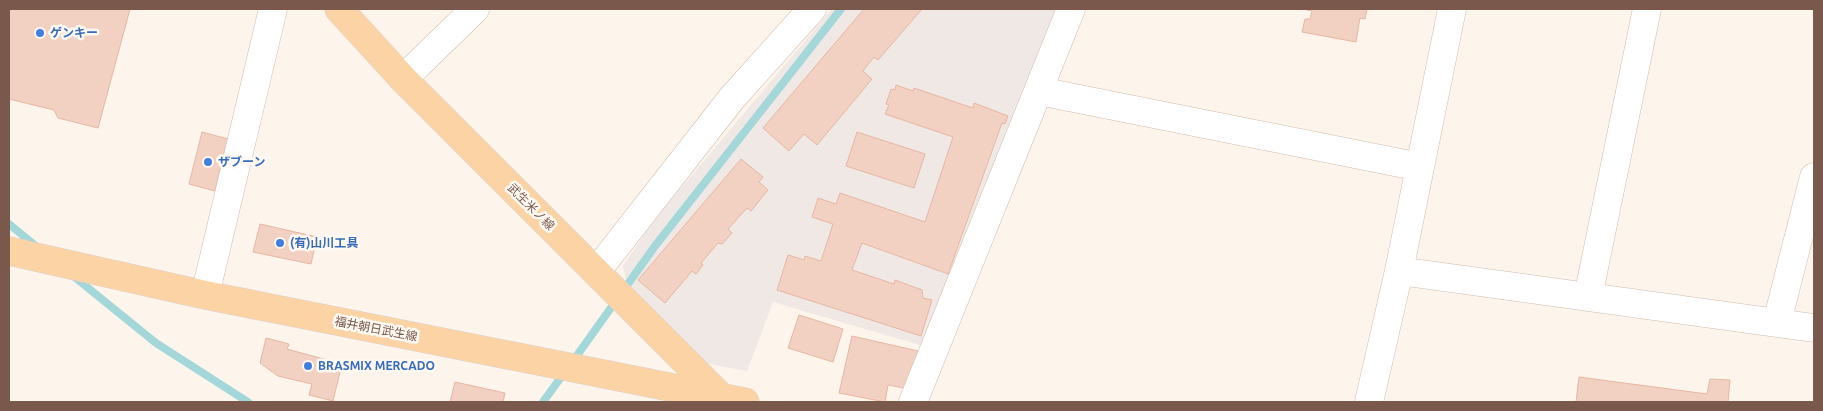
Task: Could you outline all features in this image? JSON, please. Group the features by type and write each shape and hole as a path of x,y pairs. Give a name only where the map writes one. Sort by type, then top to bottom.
{"main road":[{"name":"武生米ノ線","path":"339,9 403,80 596,272 730,400"},
{"name":"福井朝日武生線","path":"9,251 205,296 730,400"}],"street":[{"path":"205,296 274,9"},
{"path":"403,80 475,9"},
{"path":"596,272 732,98 812,9"},
{"path":"913,402 1071,9"},
{"path":"1369,402 1399,271 1452,9"},
{"path":"1588,297 1647,9"},
{"path":"1039,91 1420,167"},
{"path":"1777,322 1814,176"},
{"path":"1399,271 1814,328"}],"shaded area":[{"path":"832,9 1056,9 923,346 773,302 747,371 693,361 626,280 623,266 653,221"}],"building":[{"path":"9,9 130,9 98,128 58,118 54,110 9,99"},
{"path":"864,9 922,9 878,60 874,57 863,71 872,79 817,145 804,134 789,151 763,128"},
{"path":"1303,9 1367,9 1365,19 1360,18 1356,42 1302,32 1305,19 1310,19 1312,11"},
{"path":"896,85 913,91 914,88 973,108 974,103 1008,116 1005,124 1002,123 948,274 862,243 852,270 894,284 895,280 922,290 923,298 932,300 921,336 777,290 788,255 804,260 805,256 821,261 833,224 812,217 818,198 836,204 840,193 925,222 953,137 885,114 889,105 886,104 891,89 895,90"},
{"path":"202,132 228,139 215,191 189,184"},
{"path":"857,132 925,154 914,188 846,166"},
{"path":"741,159 763,177 759,182 768,190 751,211 747,208 728,229 732,233 722,244 718,243 701,263 703,265 696,274 692,271 665,303 638,280"},
{"path":"260,224 317,237 311,264 253,252"},
{"path":"799,315 843,329 833,362 788,348"},
{"path":"852,336 918,351 909,389 888,385 885,402 839,393"},
{"path":"266,338 289,344 287,349 342,364 333,401 309,395 312,384 278,376 260,363"},
{"path":"1579,377 1707,394 1710,379 1730,380 1728,402 1576,402"},
{"path":"455,382 505,393 503,402 450,402"}],"waterway":[{"path":"573,361 655,246 841,9"},
{"path":"9,224 37,247"},
{"path":"72,275 156,343 248,402"},
{"path":"543,402 564,373"}],"place":[{"name":"ゲンキー","path":"40,33"},
{"name":"ザブーン","path":"208,162"},
{"name":"(有)山川工具","path":"280,243"},
{"name":"BRASMIX MERCADO","path":"308,366"}]}
